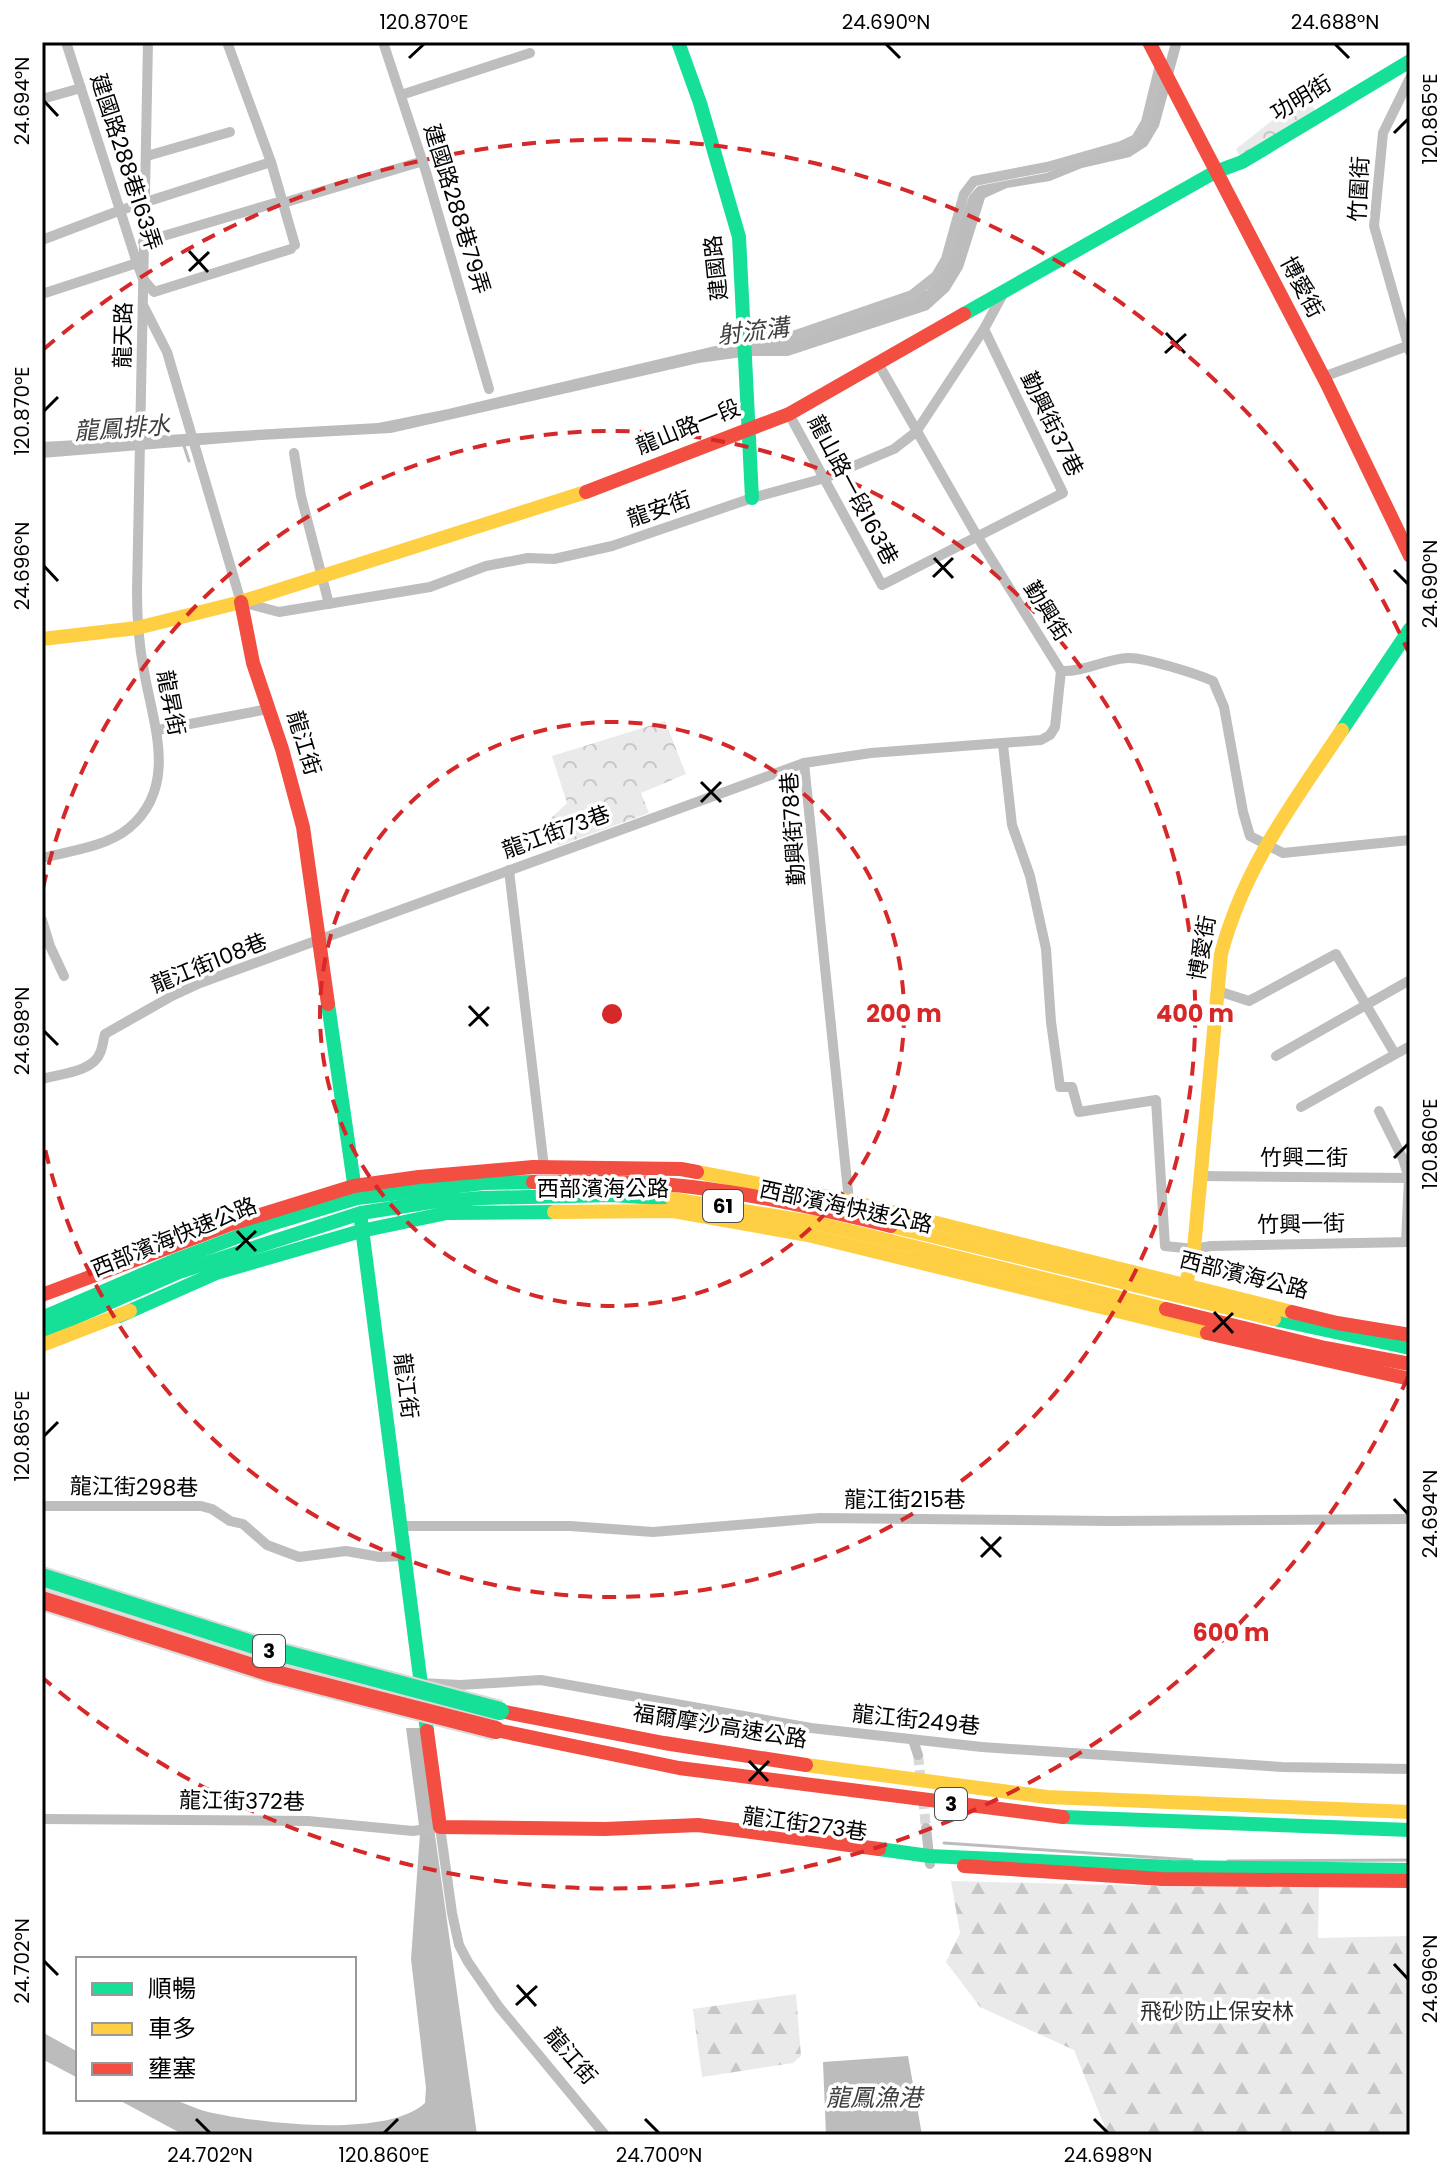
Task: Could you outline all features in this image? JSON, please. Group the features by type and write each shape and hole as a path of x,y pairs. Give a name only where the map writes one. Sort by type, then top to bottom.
{"main road":[{"name":"建國路","path":"678,42 700,103 739,237 752,498"},
{"name":"博愛街","path":"1149,42 1323,377 1410,556"},
{"name":"功明街","path":"1215,172 1242,162 1410,61"},
{"name":"龍山路一段","path":"42,639 137,628 241,602 608,485 789,414 1215,172"},
{"name":"龍江街","path":"241,602 253,663 303,827 358,1207 400,1526 400,1556 421,1683 439,1827"},
{"name":"博愛街","path":"1180,1304 1194,1249 1221,954 1231,912 1265,845 1410,629"},
{"name":"西部濱海公路","path":"42,1352 130,1294 216,1273 419,1177 544,1167 681,1169 849,1201 1410,1379"},
{"name":"西部濱海快速公路","path":"42,1332 130,1294 271,1224 484,1183 611,1181 693,1187 818,1208 1180,1304 1325,1348 1410,1364"},
{"path":"693,1187 780,1187"},
{"name":"西部濱海快速公路","path":"358,1207 482,1198 612,1195 685,1200 817,1223 1180,1304 1410,1348"},
{"name":"西部濱海公路","path":"42,1295 231,1224 358,1207 447,1213 673,1211 808,1235 953,1269 1410,1335"},
{"path":"817,1223 953,1269"},
{"name":"西部濱海快速公路","path":"42,1318 130,1294"},
{"path":"42,1304 130,1294"},
{"path":"42,1343 130,1294"},
{"name":"福爾摩沙高速公路","path":"42,1577 284,1655 500,1711 693,1748 1047,1797 1410,1812"},
{"name":"福爾摩沙高速公路","path":"42,1600 314,1686 496,1730 679,1768 1087,1820 1410,1830"},
{"name":"龍江街273巷","path":"439,1827 674,1828 829,1853 930,1860"},
{"path":"930,1860 1410,1870"},
{"path":"930,1860 1162,1879 1410,1881"}],"street":[{"name":"建國路288巷163弄","path":"66,42 137,263 143,279 154,292 293,247 279,203"},
{"name":"龍天路","path":"137,628 148,42"},
{"path":"227,42 231,60 271,162 279,203"},
{"name":"建國路288巷79弄","path":"383,42 423,161 489,389"},
{"path":"401,95 530,53"},
{"path":"746,345 793,336 912,295 936,276 946,259 964,194 974,181 1047,167 1136,139 1165,73"},
{"name":"竹圍街","path":"1409,347 1374,226 1383,133 1410,78"},
{"path":"42,99 81,88"},
{"path":"147,156 230,132"},
{"path":"143,242 423,161"},
{"path":"42,240 121,210 271,162"},
{"path":"42,294 137,263"},
{"name":"龍安街","path":"241,602 279,612 430,587 507,561 554,559 612,546 752,498 825,478 894,449 916,432 984,329 1005,290"},
{"path":"144,307 167,352 241,602"},
{"name":"勤興街37巷","path":"977,536 1063,493 984,329"},
{"path":"1323,377 1409,347"},
{"name":"勤興街","path":"879,365 977,536 1061,671 1077,672 1129,657 1213,681 1224,707 1250,836 1265,845"},
{"name":"龍山路一段163巷","path":"789,414 882,585 977,536"},
{"path":"294,453 301,496 329,604"},
{"name":"龍昇街","path":"42,858 98,844 129,828 149,804 158,777 158,730 151,709 137,628"},
{"name":"勤興街78巷","path":"849,1201 804,763 871,753 1041,740 1050,735 1055,727 1061,671"},
{"path":"158,730 268,709"},
{"path":"1003,745 1012,825 1030,876 1046,949 1060,1087 1072,1087 1079,1112 1156,1100 1165,1246 1194,1249"},
{"name":"龍江街73巷","path":"321,940 804,763"},
{"path":"1265,845 1283,853 1410,840"},
{"path":"509,870 544,1167"},
{"path":"42,920 64,976"},
{"name":"龍江街108巷","path":"42,1079 79,1069 95,1060 101,1052 105,1034 172,996 321,940"},
{"path":"1218,991 1249,1001 1336,954 1395,1054"},
{"path":"1276,1056 1410,980"},
{"path":"1301,1107 1410,1046"},
{"path":"1379,1111 1409,1178 1408,1242"},
{"name":"竹興二街","path":"1199,1176 1409,1178"},
{"name":"竹興一街","path":"1194,1249 1211,1246 1408,1242"},
{"name":"龍江街298巷","path":"42,1506 201,1506 243,1524 267,1545 299,1557 346,1551 380,1557 400,1556"},
{"name":"龍江街215巷","path":"400,1526 570,1526 653,1532 820,1518 1110,1521 1410,1519"},
{"name":"龍江街249巷","path":"421,1683 460,1685 541,1680 811,1728 982,1747 1282,1767 1410,1769"},
{"path":"913,1740 918,1755"},
{"name":"龍江街372巷","path":"42,1819 308,1821 413,1831 439,1827"},
{"name":"龍江街","path":"439,1827 452,1913 459,1945 468,1962 499,2007 605,2135"},
{"path":"926,1828 930,1860"}],"green space":[{"path":"1304,95 1319,115 1242,162 1236,149"},
{"path":"665,721 686,774 641,793 649,813 558,846 548,821 567,803 552,756"},
{"name":"飛砂防止保安林","path":"951,1881 1319,1887 1318,1938 1410,1936 1410,2135 1108,2135 1074,2050 980,2007 946,1962 960,1933"},
{"path":"796,1994 801,2056 793,2063 702,2077 693,2009"}],"water":[{"path":"1171,42 1182,42 1159,126 1147,146 1130,157 1082,168 1050,181 1007,188 985,198 963,268 949,291 928,310 788,356 750,356 699,363 391,433 42,458 42,442 378,423 715,346 807,336 912,298 927,290 945,270 969,196 978,186 1046,173 1084,158 1122,150 1150,120"},
{"path":"406,1728 420,1728 477,2135 184,2135 121,2101 177,2101 203,2111 230,2116 321,2125 382,2121 407,2114 425,2103 426,2088 411,1959 420,1833"},
{"path":"42,2032 76,2051 76,2077 42,2059"},
{"name":"龍鳳漁港","path":"908,2056 922,2135 826,2135 823,2062"}],"waterway":[{"name":"龍鳳排水","path":"184,446 189,461"},
{"path":"944,1843 1192,1860"},
{"path":"1228,1861 1410,1860"}],"tunnel":[{"path":"918,1755 921,1783"},
{"path":"923,1799 926,1828"}],"traffic: fast":[{"path":"678,42 700,103 739,237 752,498"},
{"path":"964,314 1215,172 1242,162 1410,61"},
{"path":"1342,730 1410,629"},
{"path":"328,1004 356,1197"},
{"path":"42,1318 176,1260 271,1224 357,1198 484,1183 533,1182"},
{"path":"743,1187 780,1187"},
{"path":"42,1332 179,1272 361,1213 482,1198 612,1195 672,1199"},
{"path":"119,1316 216,1273 361,1231 447,1213 554,1212"},
{"path":"361,1221 427,1731"},
{"path":"918,1257 953,1269"},
{"path":"1274,1319 1410,1348"},
{"path":"42,1577 270,1650 500,1711"},
{"path":"1063,1817 1410,1830"},
{"path":"879,1849 929,1856 1171,1867 1410,1870"}],"traffic: slow":[{"path":"42,639 137,628 241,602 586,492"},
{"path":"1184,1293 1194,1249 1221,954 1256,864 1342,730"},
{"path":"697,1172 849,1201 1292,1312"},
{"path":"672,1199 817,1223 1166,1309"},
{"path":"554,1212 673,1211 808,1235 1207,1333"},
{"path":"891,1226 1274,1319"},
{"path":"42,1345 130,1311"},
{"path":"806,1765 1047,1797 1410,1812"}],"traffic: jam":[{"path":"1149,42 1327,384 1410,556"},
{"path":"586,492 789,414 964,314"},
{"path":"241,602 253,663 282,749 303,827 328,1004"},
{"path":"42,1295 231,1224 354,1186 533,1167 681,1169 697,1172"},
{"path":"533,1182 612,1182 692,1187 742,1194 891,1226"},
{"path":"1166,1309 1325,1348 1410,1364"},
{"path":"1292,1312 1410,1335"},
{"path":"1207,1333 1410,1379"},
{"path":"42,1600 268,1672 496,1730"},
{"path":"500,1711 664,1743 806,1765"},
{"path":"496,1730 679,1768 1063,1817"},
{"path":"427,1731 440,1827 605,1829 698,1825 879,1849"},
{"path":"964,1866 1162,1879 1410,1881"}],"water label":[{"name":"射流溝","path":"753,331"}]}
